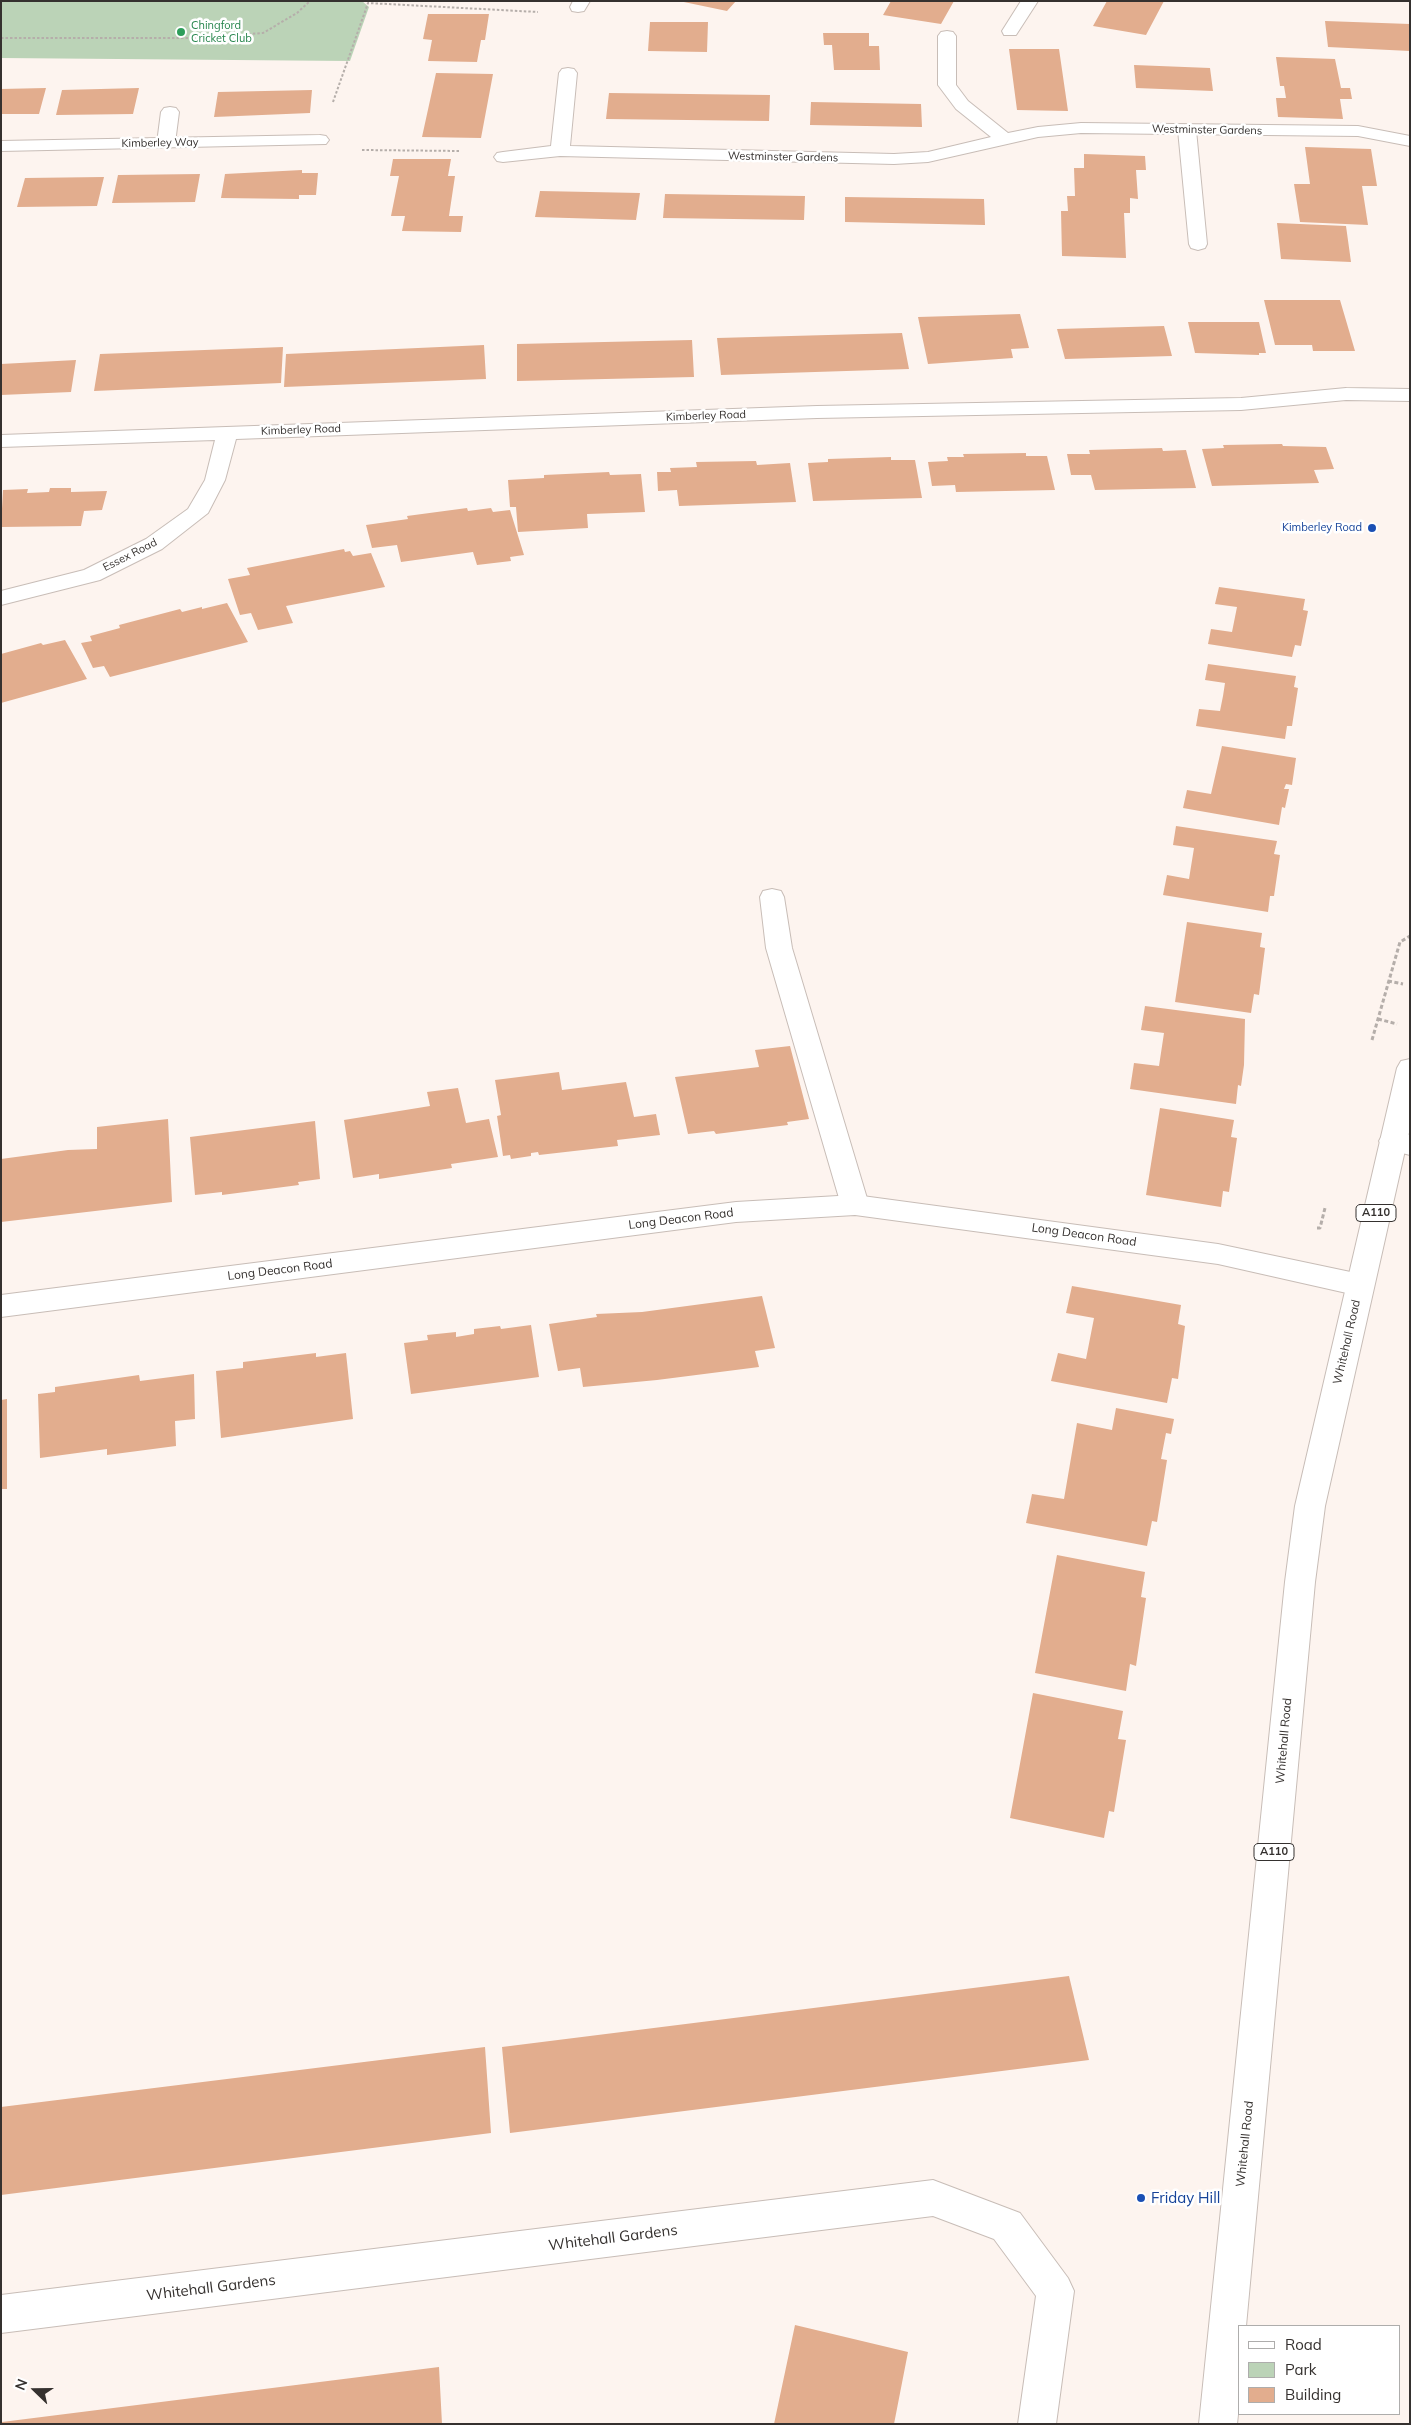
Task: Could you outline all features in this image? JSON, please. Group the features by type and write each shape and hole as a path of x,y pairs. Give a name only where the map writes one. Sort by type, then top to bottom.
{"street":[{"path":"1010,31 1030,1"},
{"path":"947,36 947,85 962,105 1004,139"},
{"path":"560,151 568,73"},
{"path":"166,143 170,112"},
{"name":"Westminster Gardens","path":"503,156 560,151 894,159 928,158 1038,132 1081,128 1358,131 1410,141"},
{"path":"1186,130 1198,244"},
{"name":"Kimberley Way","path":"1,146 320,140"},
{"name":"Kimberley Road","path":"1,441 817,412 1241,404 1346,394 1410,395"},
{"name":"Essex Road","path":"1,598 92,575 154,544 197,513 215,480 226,432"},
{"path":"772,897 779,948 855,1205"},
{"name":"Whitehall Road","path":"1218,2424 1300,1582 1310,1506 1360,1285 1401,1143 1410,1068"},
{"name":"Long Deacon Road","path":"1,1306 736,1212 855,1205 1218,1254 1360,1285"},
{"name":"Whitehall Gardens","path":"1,2314 933,2198 1007,2226 1055,2291 1037,2424"}],"path":[{"path":"1,38 201,38 263,33 298,13 310,1"},
{"path":"503,156 484,152 334,150 320,140 368,3 571,13 580,4"},
{"path":"1370,1048 1400,942 1410,936"},
{"path":"1388,981 1403,984"},
{"path":"1378,1020 1394,1023"},
{"path":"1311,1230 1320,1228 1328,1200"}],"green space":[{"name":"Chingford Cricket Club","path":"1,1 362,1 369,7 350,61 1,58"}],"building":[{"path":"679,1 736,1 727,11"},
{"path":"891,1 954,1 941,24 883,15"},
{"path":"1107,1 1164,1 1146,35 1093,26"},
{"path":"428,14 489,14 485,40 481,40 477,62 428,61 432,40 423,39"},
{"path":"1325,21 1410,24 1410,51 1328,47"},
{"path":"650,22 708,22 707,52 648,51"},
{"path":"823,33 869,33 869,46 879,46 880,70 834,70 832,45 824,45"},
{"path":"1009,49 1059,49 1068,111 1017,110"},
{"path":"1276,57 1335,59 1341,88 1350,88 1352,99 1340,99 1343,119 1278,117 1276,98 1286,98 1284,86 1280,86"},
{"path":"1134,65 1210,68 1213,91 1136,88"},
{"path":"436,73 493,74 481,138 422,137"},
{"path":"46,88 39,114 1,114 1,89"},
{"path":"139,88 133,114 56,115 62,90"},
{"path":"312,90 310,113 214,117 218,92"},
{"path":"609,93 770,95 769,121 606,119"},
{"path":"811,102 921,104 922,127 810,125"},
{"path":"1305,147 1371,149 1377,186 1362,186 1368,225 1300,222 1294,184 1310,184"},
{"path":"1084,154 1145,156 1146,170 1136,170 1138,199 1130,198 1130,213 1124,213 1126,258 1062,256 1061,211 1068,211 1067,196 1075,196 1074,168 1084,168"},
{"path":"393,159 451,159 448,176 455,176 449,216 463,216 461,232 402,231 405,216 391,216 399,176 390,176"},
{"path":"302,170 302,173 318,173 316,195 299,195 299,199 221,198 225,174"},
{"path":"200,174 195,202 112,203 118,175"},
{"path":"104,177 97,206 17,207 25,178"},
{"path":"540,191 640,193 636,220 535,217"},
{"path":"665,194 805,196 804,220 663,218"},
{"path":"845,197 984,199 985,225 845,222"},
{"path":"1277,223 1346,226 1351,262 1281,259"},
{"path":"1264,300 1340,300 1355,351 1313,351 1312,345 1275,345"},
{"path":"1020,314 1029,348 1011,349 1013,358 928,364 918,317"},
{"path":"1188,322 1259,322 1266,353 1259,353 1259,355 1195,353"},
{"path":"1164,326 1172,356 1065,359 1057,329"},
{"path":"902,333 909,369 721,375 717,338"},
{"path":"692,340 694,377 517,381 517,344"},
{"path":"484,345 486,379 284,387 286,354"},
{"path":"283,347 281,383 94,391 100,354"},
{"path":"76,360 71,392 1,395 1,364"},
{"path":"1282,444 1283,446 1326,447 1334,469 1314,470 1319,483 1212,486 1202,449 1224,448 1223,445"},
{"path":"1162,448 1163,451 1186,450 1196,488 1095,490 1091,475 1071,475 1067,454 1090,454 1089,450"},
{"path":"1026,453 1026,456 1047,456 1055,490 956,492 955,485 932,486 928,462 948,461 947,457 964,457 963,454"},
{"path":"891,457 891,460 915,460 922,498 813,501 808,463 828,462 828,459"},
{"path":"756,461 757,465 790,463 796,502 679,506 677,490 658,491 657,472 671,472 670,468 697,467 696,462"},
{"path":"609,472 610,475 641,474 645,512 587,514 588,528 518,532 516,507 510,507 508,480 544,478 544,475"},
{"path":"50,488 71,488 71,492 107,491 102,510 84,511 81,526 1,527 3,490 28,489 27,493 49,492"},
{"path":"467,508 468,511 491,508 493,512 510,510 524,555 510,557 511,561 477,565 473,552 401,562 397,545 372,548 366,525 408,519 407,516"},
{"path":"344,549 345,552 350,551 353,556 371,553 385,587 286,606 293,623 258,630 251,613 240,615 228,579 250,575 247,568"},
{"path":"1219,587 1305,599 1303,610 1308,611 1301,646 1295,645 1292,657 1208,644 1211,629 1232,632 1237,607 1215,604"},
{"path":"227,603 248,642 110,677 104,666 93,668 81,643 92,641 90,636 120,628 119,625 180,609 182,612"},
{"path":"65,640 87,679 1,703 1,654 41,643 43,645"},
{"path":"1208,664 1296,676 1294,687 1298,688 1292,726 1287,726 1285,739 1196,726 1199,709 1220,711 1223,696 1225,683 1205,680"},
{"path":"1222,746 1296,758 1292,785 1286,784 1284,789 1289,789 1285,808 1282,807 1279,825 1183,808 1187,790 1211,794"},
{"path":"1176,826 1277,841 1274,854 1280,855 1274,896 1270,896 1268,912 1163,895 1167,875 1189,879 1194,848 1173,845"},
{"path":"1187,922 1262,933 1260,947 1265,948 1259,995 1254,994 1251,1013 1175,1002"},
{"path":"1145,1006 1245,1019 1244,1065 1241,1086 1238,1085 1236,1104 1130,1089 1134,1063 1159,1066 1164,1033 1141,1030"},
{"path":"790,1046 809,1119 787,1122 788,1125 716,1134 714,1131 688,1134 675,1077 759,1067 755,1050"},
{"path":"559,1072 562,1090 626,1082 634,1117 656,1114 660,1135 617,1140 618,1146 539,1155 538,1152 531,1153 531,1156 511,1159 510,1155 503,1156 497,1116 501,1115 495,1080"},
{"path":"458,1088 466,1123 489,1119 498,1157 451,1164 452,1168 379,1179 379,1174 353,1178 344,1120 430,1106 427,1092"},
{"path":"1160,1108 1234,1120 1231,1137 1237,1138 1229,1192 1223,1191 1221,1207 1146,1195"},
{"path":"168,1119 172,1202 1,1222 1,1159 68,1150 97,1149 97,1127"},
{"path":"315,1121 320,1179 298,1182 299,1185 222,1195 222,1192 195,1195 190,1137"},
{"path":"1072,1286 1181,1305 1178,1324 1185,1326 1178,1379 1172,1378 1167,1403 1051,1381 1058,1353 1086,1359 1094,1318 1066,1313"},
{"path":"762,1296 775,1348 755,1351 759,1367 583,1387 580,1368 558,1371 549,1324 597,1317 596,1314 642,1312"},
{"path":"531,1325 539,1377 411,1394 404,1343 428,1340 427,1335 456,1332 456,1337 474,1334 474,1329 500,1326 501,1329"},
{"path":"316,1353 316,1357 346,1353 353,1419 221,1438 216,1371 243,1368 243,1362"},
{"path":"194,1374 195,1419 175,1421 176,1446 107,1455 107,1449 40,1458 38,1394 55,1392 55,1387 139,1375 140,1381"},
{"path":"7,1399 7,1489 1,1489 1,1400"},
{"path":"1116,1408 1174,1419 1171,1434 1166,1433 1161,1459 1167,1460 1157,1522 1152,1521 1147,1546 1026,1523 1032,1494 1064,1499 1077,1423 1112,1430"},
{"path":"1057,1555 1145,1572 1141,1597 1146,1598 1136,1666 1130,1664 1126,1691 1035,1673"},
{"path":"1033,1693 1123,1711 1118,1739 1126,1740 1114,1812 1109,1811 1104,1838 1010,1818"},
{"path":"1069,1976 1089,2060 510,2133 502,2047"},
{"path":"485,2047 491,2133 1,2195 1,2107"},
{"path":"795,2325 908,2352 894,2424 774,2424"},
{"path":"439,2367 442,2424 2,2424 2,2422"}],"place":[{"name":"Chingford Cricket Club","path":"181,32"},
{"name":"Kimberley Road","path":"1372,528"},
{"name":"Friday Hill","path":"1141,2198"}]}
